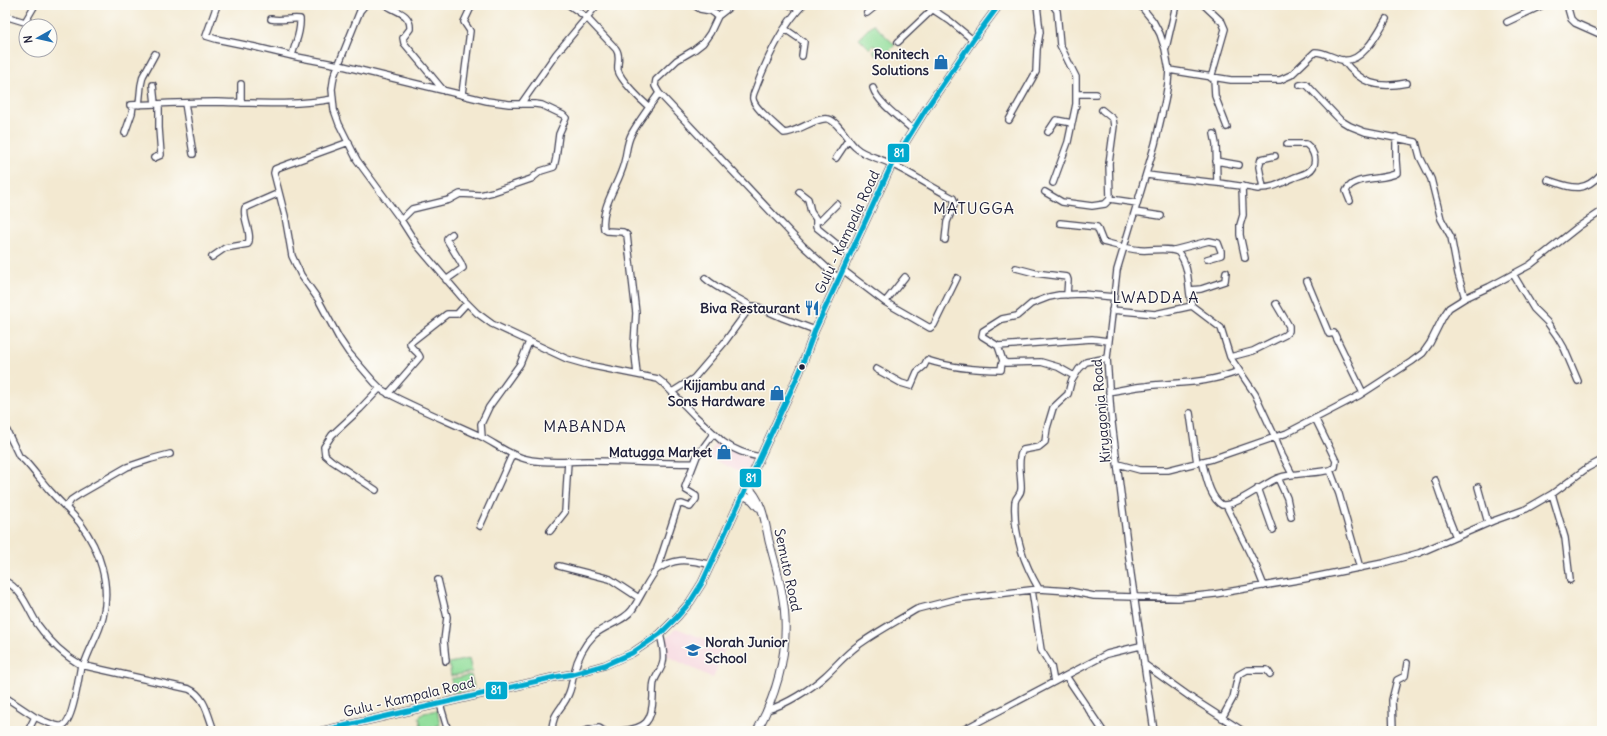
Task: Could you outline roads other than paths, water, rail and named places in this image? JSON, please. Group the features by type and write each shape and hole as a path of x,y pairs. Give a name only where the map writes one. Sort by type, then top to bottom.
{"main road":[{"name":"Gulu - Kampala Road","path":"322,731 573,674 619,660 660,634 684,610 702,583 800,371 815,330 892,164 973,40 999,5"},
{"name":"Semuto Road","path":"747,486 755,495 763,513 780,587 785,620 782,659 774,692 757,731"},
{"path":"743,495 752,500 763,513"}],"street":[{"path":"5,16 28,23 35,5"},
{"path":"217,5 206,36 216,40 339,65 499,103 542,105 563,115 566,118 559,134 554,166 541,171 532,179 488,194 460,194 449,200 412,209 401,220"},
{"path":"365,5 360,11 334,76 332,89 334,110 339,124 362,167 401,220 417,246 446,280 467,303 492,324 529,342 567,359 588,365 658,379 712,434 728,446 760,457"},
{"path":"386,5 399,11 407,19 411,27 403,38 404,43 445,91"},
{"path":"462,94 470,31 464,22 472,5"},
{"path":"569,5 586,17 619,52 618,68 620,74 637,96 649,107"},
{"path":"521,104 556,54 597,5"},
{"path":"694,5 700,9 711,11 718,16"},
{"path":"732,5 718,16 710,33 703,42 694,50 677,60 656,80 655,86 659,93 802,245 839,279"},
{"path":"790,5 801,7 785,29 765,66 752,98 753,101 758,108 784,133 826,118 833,122 858,150 892,164 954,198 955,203 947,222 945,240"},
{"path":"867,12 877,5"},
{"path":"926,5 950,21 973,40"},
{"path":"1009,120 1036,72 1037,48 1040,32 1037,5"},
{"path":"1053,5 1057,11 1060,45 1076,77 1076,104 1068,142 1053,184"},
{"name":"Kiryagonja Road","path":"1140,5 1153,21 1160,34 1165,49 1169,70 1165,101 1147,174 1117,270 1107,358 1109,392 1140,646 1154,731"},
{"path":"1165,49 1176,5"},
{"path":"1204,5 1222,22 1225,29 1212,78 1215,96 1227,127"},
{"path":"1507,22 1542,5"},
{"path":"1567,5 1571,19 1575,23 1602,35"},
{"path":"898,42 933,10"},
{"path":"271,19 300,19 300,35 294,46 292,56"},
{"path":"1169,70 1231,80 1280,80 1291,75 1315,52 1322,52 1343,60 1350,60 1356,57 1365,51 1375,39 1386,19"},
{"path":"785,29 804,42 802,56"},
{"path":"125,133 143,76 154,54"},
{"path":"1343,60 1349,69 1375,85 1392,86 1407,83"},
{"path":"241,84 241,103"},
{"path":"1300,85 1306,84 1340,120 1350,126 1365,132 1396,137 1416,142 1418,144 1420,157 1431,179 1441,219 1451,237 1458,274 1465,298"},
{"path":"154,85 161,155 154,158"},
{"path":"873,88 882,102 913,130"},
{"path":"638,374 634,345 636,313 627,235 623,232 607,231 604,229 604,222 605,211 624,163 626,146 631,134 659,93"},
{"path":"1076,94 1096,94"},
{"path":"134,105 318,102 333,100"},
{"path":"185,103 193,154"},
{"path":"1045,192 1062,202 1092,206 1105,204 1110,199 1109,163 1114,126 1113,119 1102,110"},
{"path":"1048,132 1056,120 1072,123"},
{"path":"1214,134 1216,144 1216,182"},
{"path":"1350,201 1346,191 1354,184 1362,180 1390,176 1397,173 1396,137"},
{"path":"836,158 848,140"},
{"path":"349,142 275,169 274,177 285,216 292,256 301,275 318,299 328,319 346,348 364,372 380,388 388,394 482,437 512,455 537,461 627,462 650,464 694,463"},
{"path":"1147,174 1194,181 1272,188 1308,172 1315,166 1315,158 1310,147 1306,144 1288,144"},
{"path":"1260,188 1263,187 1259,162 1261,159 1275,156"},
{"path":"1216,161 1239,165"},
{"path":"1548,180 1569,186 1583,187 1593,183 1602,173"},
{"path":"1242,186 1243,215 1240,226 1240,235 1245,258"},
{"path":"799,192 808,199 817,229 850,255"},
{"path":"212,257 225,248 248,244 250,239 245,208 279,193"},
{"path":"1110,199 1137,203"},
{"path":"816,222 821,220 837,204"},
{"path":"1118,464 1140,470 1168,470 1200,462 1287,433 1363,393 1411,362 1430,344 1443,316 1449,308 1465,298 1530,265 1602,210"},
{"path":"1135,212 1161,216"},
{"path":"1060,223 1097,227 1103,242 1150,251 1174,250 1209,241 1218,243 1221,251 1220,255 1207,259"},
{"path":"446,280 463,268 462,263 447,240 447,238 452,234"},
{"path":"1174,250 1178,252 1184,262 1188,277 1192,306 1221,328 1230,357 1255,394 1292,474"},
{"path":"1016,268 1035,273 1067,277 1067,295"},
{"path":"843,270 885,302 927,328 931,328 956,278"},
{"path":"1190,290 1201,289 1225,281 1226,272"},
{"path":"1513,274 1534,309 1547,322 1557,336 1567,354 1578,381"},
{"path":"885,302 905,277"},
{"path":"705,278 713,286 736,296 751,306 756,306 815,330"},
{"path":"1307,281 1329,334 1334,333 1363,393"},
{"path":"1074,376 1058,367 1041,362 1009,364 1005,362 998,346 982,336 983,331 1002,320 1013,318 1031,304 1049,297 1082,294 1114,297"},
{"path":"388,394 420,357 419,354 411,347 410,343 447,314 457,314 467,303"},
{"path":"1230,357 1253,351 1285,335 1289,331 1289,326 1276,304"},
{"path":"672,392 694,378 724,343 751,306"},
{"path":"1112,310 1155,314 1192,306"},
{"path":"998,346 1092,339 1108,341"},
{"path":"482,437 482,424 489,407 520,364 529,342"},
{"path":"1039,589 1026,565 1016,533 1015,500 1022,490 1020,456 1024,450 1039,447 1045,442 1052,411 1068,394 1074,376 1079,369 1086,362 1107,358"},
{"path":"876,369 911,386 917,372 924,366 927,360 963,369 980,370 1001,370 1002,364 1005,362"},
{"path":"1109,392 1146,386 1187,384 1208,380 1239,371"},
{"path":"376,490 332,461 326,455 324,447 332,434 360,409 380,388"},
{"path":"1190,413 1200,462 1212,492 1218,502 1226,505 1278,478 1292,474 1330,470 1335,467 1336,461 1315,418"},
{"path":"5,427 19,456 79,523 91,540 103,572 106,590 102,618 82,665 72,711 66,724 57,726 35,718 5,697"},
{"path":"552,731 554,716 565,702 569,694 573,684 573,674 588,641 595,634 631,612 657,569 678,506 682,504 690,506 696,499 696,496 686,490 685,487 699,451 712,434"},
{"path":"66,508 71,500 127,467 170,454"},
{"path":"480,526 512,455"},
{"path":"767,710 778,707 793,698 824,676 857,646 917,609 956,599 1039,589 1069,591 1094,596 1178,598 1264,586 1360,568 1406,557 1526,509 1552,494 1587,468 1602,460"},
{"path":"550,531 565,512 568,461"},
{"path":"1330,470 1339,494 1360,568"},
{"path":"1278,478 1286,498 1291,517"},
{"path":"1436,480 1444,509 1456,537"},
{"path":"1478,487 1488,523"},
{"path":"1258,488 1273,530"},
{"path":"1552,494 1565,538 1570,580"},
{"path":"1226,505 1256,566 1264,586"},
{"path":"657,569 680,559 710,564"},
{"path":"559,566 610,579 639,598"},
{"path":"438,580 447,617 444,641 446,661"},
{"path":"5,581 13,585 30,609 38,624 57,649 66,657 82,665 195,691 203,702 214,731"},
{"path":"1032,590 1041,650 1045,659 1051,666 1054,682"},
{"path":"622,731 638,728 645,724 649,718 652,707 654,681 664,662 660,634"},
{"path":"961,731 1107,654 1140,646"},
{"path":"1392,731 1392,700 1397,680 1405,676 1407,663"},
{"path":"1144,664 1187,695 1243,731"},
{"path":"1222,718 1233,698 1238,675 1247,670 1267,670 1270,674"},
{"path":"1066,676 1103,731"},
{"path":"440,704 448,731"},
{"path":"28,731 35,718"},
{"path":"585,731 599,728 604,731"}],"place":[{"name":"Ronitech Solutions","path":"941,62"},
{"name":"Biva Restaurant","path":"812,308"},
{"name":"Kijjambu and Sons Hardware","path":"777,393"},
{"name":"Matugga Market","path":"724,452"},
{"name":"Norah Junior School","path":"693,650"}],"district":[{"name":"MATUGGA","path":"974,208"},
{"name":"LWADDA A","path":"1156,297"},
{"name":"MABANDA","path":"585,426"}]}
